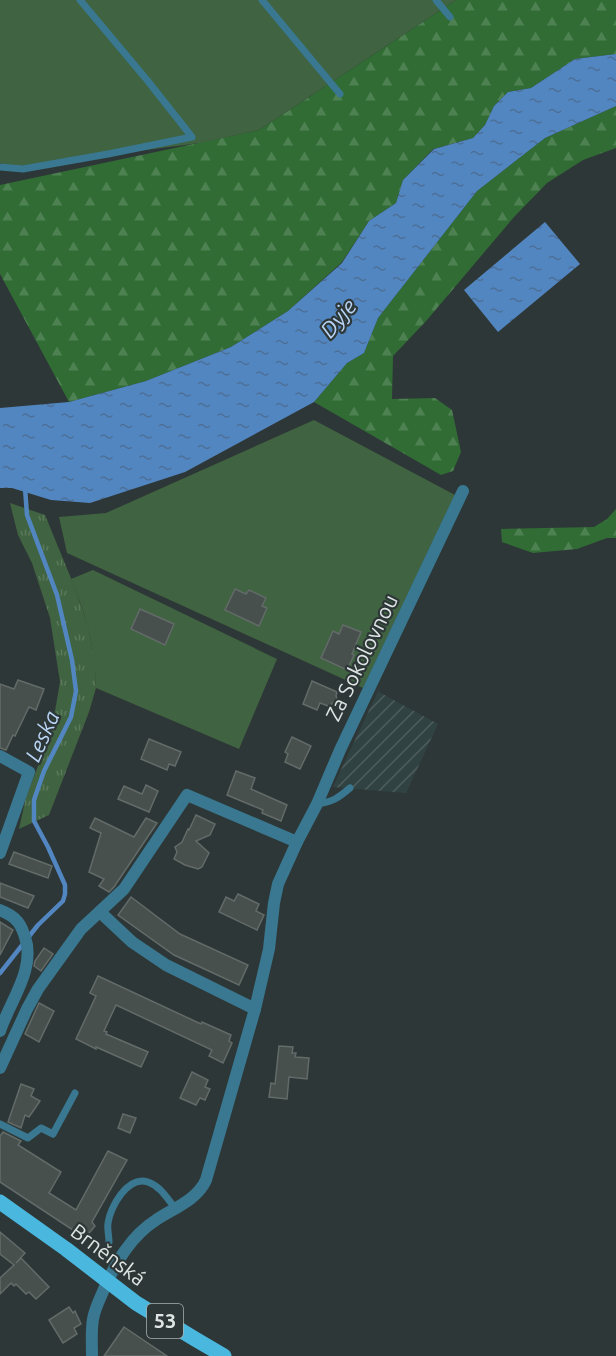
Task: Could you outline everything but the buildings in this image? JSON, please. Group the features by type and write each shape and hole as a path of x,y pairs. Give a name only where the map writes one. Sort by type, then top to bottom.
{"main road":[{"name":"Brněnská","path":"0,1202 157,1316 224,1356"}],"street":[{"name":"Za Sokolovnou","path":"92,1356 95,1311 119,1259 142,1230 195,1195 206,1180 255,1009 269,949 278,884 463,491"},
{"path":"0,756 29,772 0,853"},
{"path":"1,1058 38,989 75,936 124,889 187,795 297,842"},
{"path":"0,910 16,920 26,938 28,953 26,967 0,1031"},
{"path":"100,912 132,942 165,965 255,1009"}],"lane":[{"path":"0,167 23,170 192,137 80,0"},
{"path":"262,0 339,94"},
{"path":"436,0 450,18"},
{"path":"317,804 330,802 350,788"},
{"path":"0,1124 28,1138 41,1128 52,1134 75,1093"},
{"path":"110,1242 108,1229 110,1215 119,1197 131,1185 144,1180 149,1182 162,1191 175,1208"}],"shaded area":[{"path":"380,687 379,692 438,724 406,793 333,787"}],"green space":[{"path":"0,0 456,0 259,130 200,143 14,167 0,163"},
{"path":"456,0 616,0 616,54 575,59 531,88 508,92 494,106 485,125 473,138 433,149 403,180 396,203 369,221 342,262 288,311 231,347 146,381 69,402 0,274 0,185 259,130"},
{"path":"616,106 616,148 583,160 547,183 514,217 427,320 393,356 392,399 435,398 452,410 461,452 453,471 441,475 314,402 347,363 364,353 378,318 477,191 545,138"},
{"path":"314,420 455,495 363,688 67,553 59,517 106,513"},
{"path":"10,503 45,515 88,626 95,661 96,688 49,815 19,829 26,797 55,711 60,682 50,618 32,563 18,535"},
{"path":"616,509 616,538 607,538 577,549 533,553 502,542 501,529 594,527 607,519"},
{"path":"93,570 277,659 239,749 96,688 89,632 71,579"}],"water":[{"name":"Dyje","path":"616,54 616,106 545,138 477,191 378,318 364,353 347,363 314,402 185,472 90,503 51,500 12,488 0,488 0,408 69,402 146,381 231,347 288,311 342,263 369,221 396,203 403,180 434,149 473,138 485,125 494,106 508,92 531,88 575,59"},
{"path":"545,222 580,264 498,332 464,290"}],"waterway":[{"name":"Leska","path":"0,973 38,925 63,901 65,894 65,885 34,821 34,800 44,771 71,717 76,691 72,660 57,595 27,515 25,488"}]}
